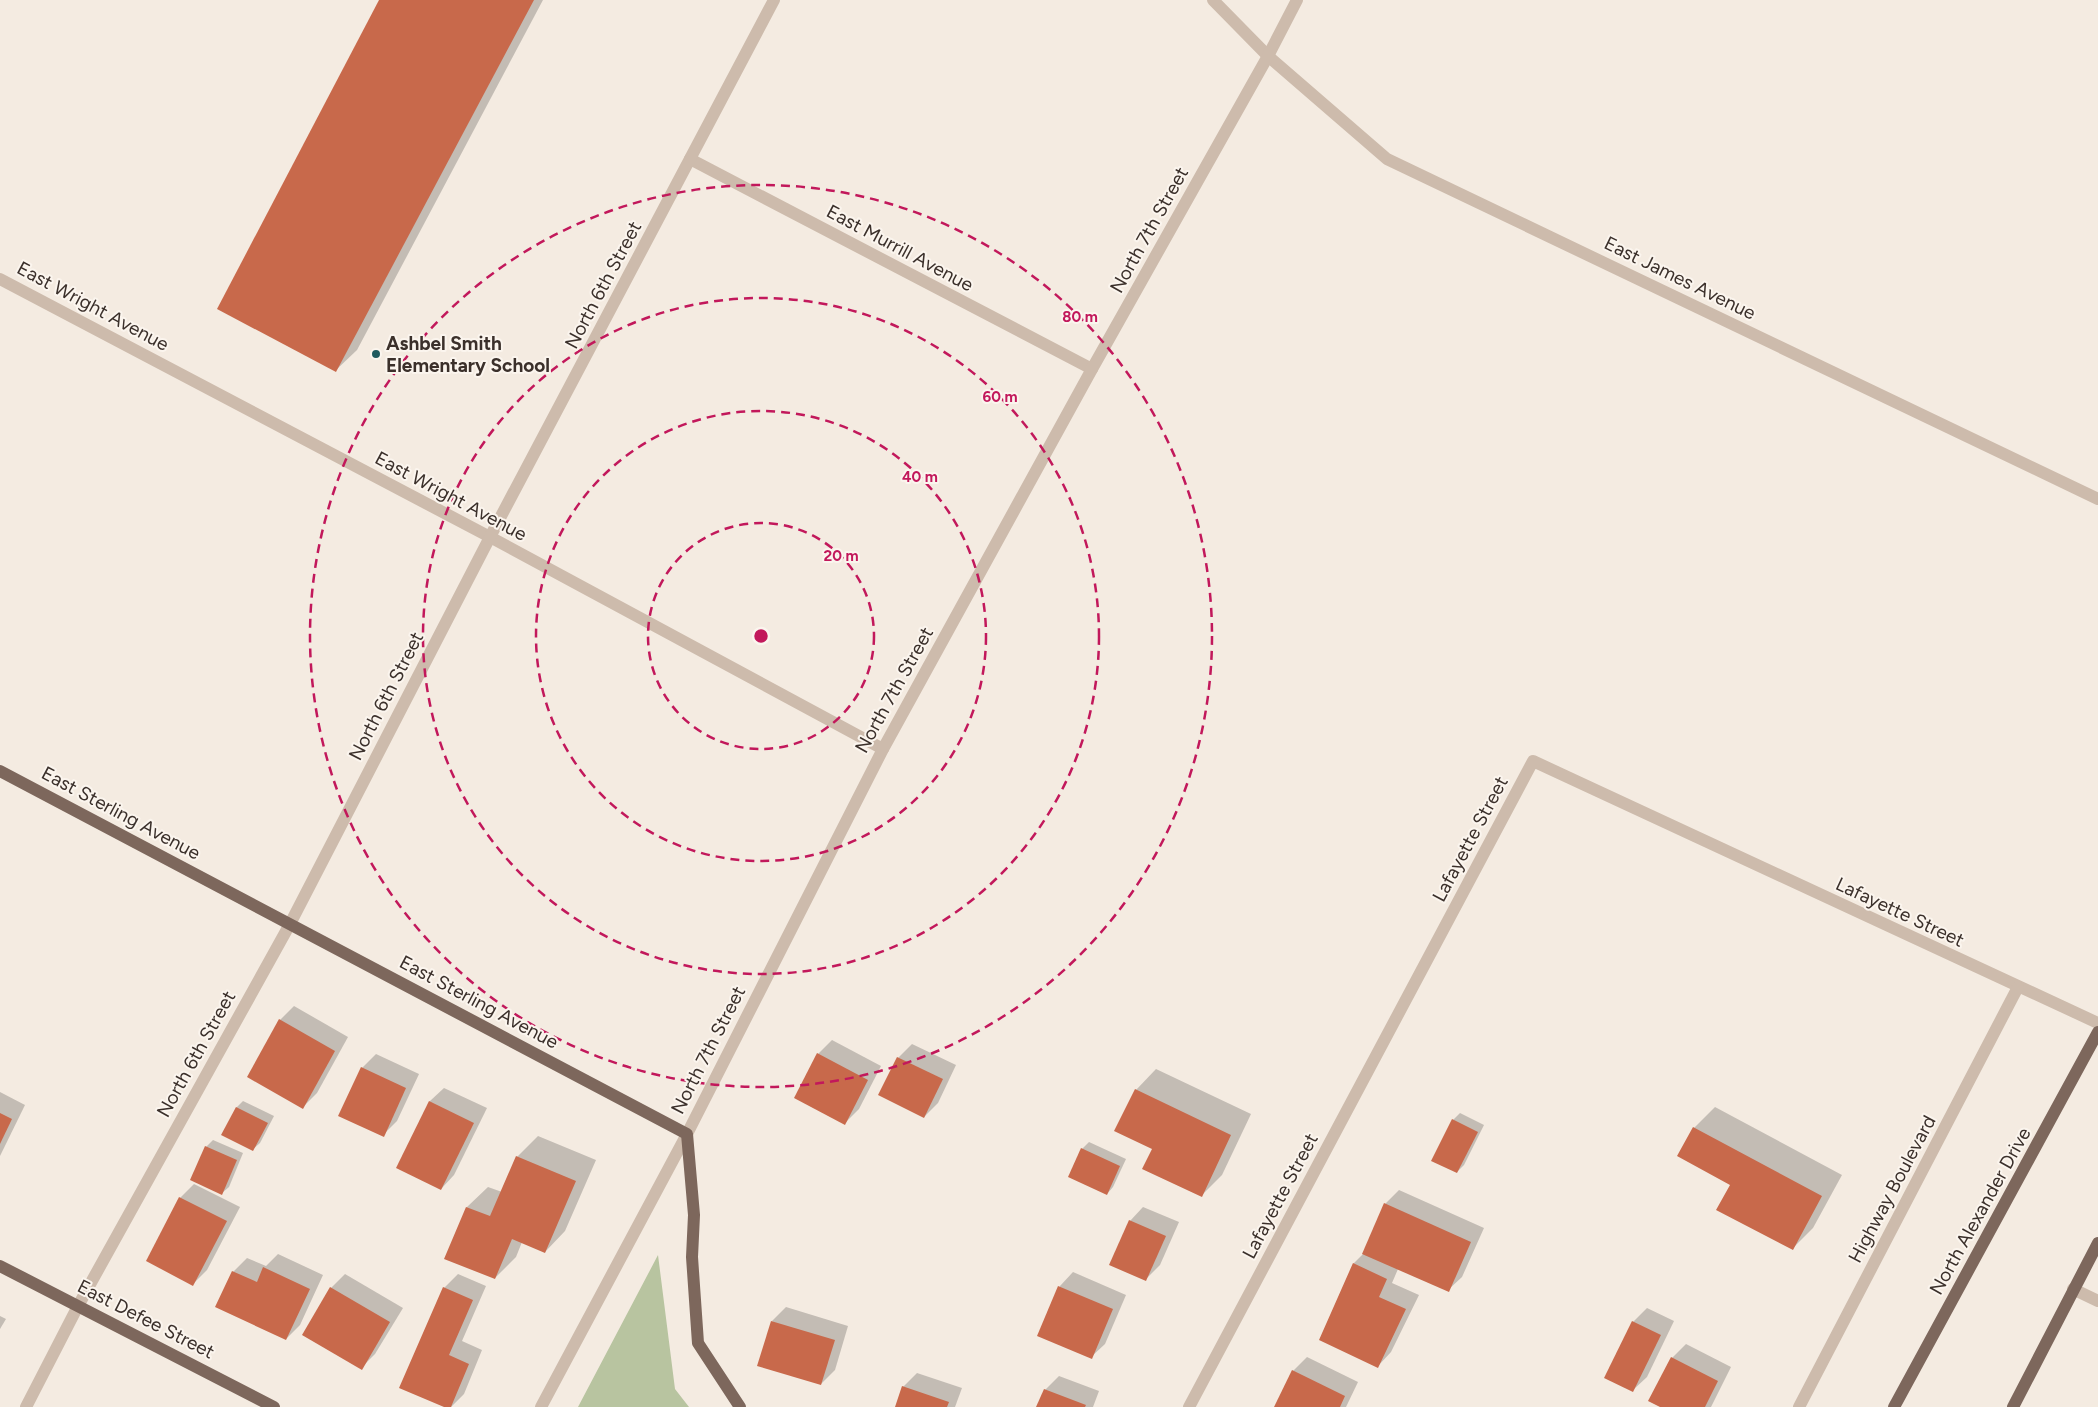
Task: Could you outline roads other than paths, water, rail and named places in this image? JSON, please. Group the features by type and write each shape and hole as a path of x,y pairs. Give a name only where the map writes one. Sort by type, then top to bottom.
{"main road":[{"name":"East Sterling Avenue","path":"0,771 687,1134"},
{"name":"North Alexander Drive","path":"1894,1407 2098,1032"},
{"path":"687,1134 694,1215 692,1257 698,1343 740,1407"},
{"path":"2013,1407 2098,1243"},
{"name":"East Defee Street","path":"0,1266 274,1407"}],"street":[{"name":"North 6th Street","path":"26,1407 78,1306 290,924 490,537 774,0"},
{"name":"East James Avenue","path":"1213,0 1268,56 1387,159 2098,499"},
{"name":"North 7th Street","path":"542,1407 687,1134 883,749 1092,369 1268,56 1297,0"},
{"name":"East Murrill Avenue","path":"690,159 1092,369"},
{"name":"East Wright Avenue","path":"0,278 490,537 883,749"},
{"name":"Lafayette Street","path":"1189,1407 1532,761 2018,988"},
{"path":"2018,988 2098,1023"},
{"name":"Highway Boulevard","path":"1799,1407 2018,988"},
{"path":"2073,1289 2098,1301"}],"place":[{"name":"Ashbel Smith Elementary School","path":"376,354"}]}
